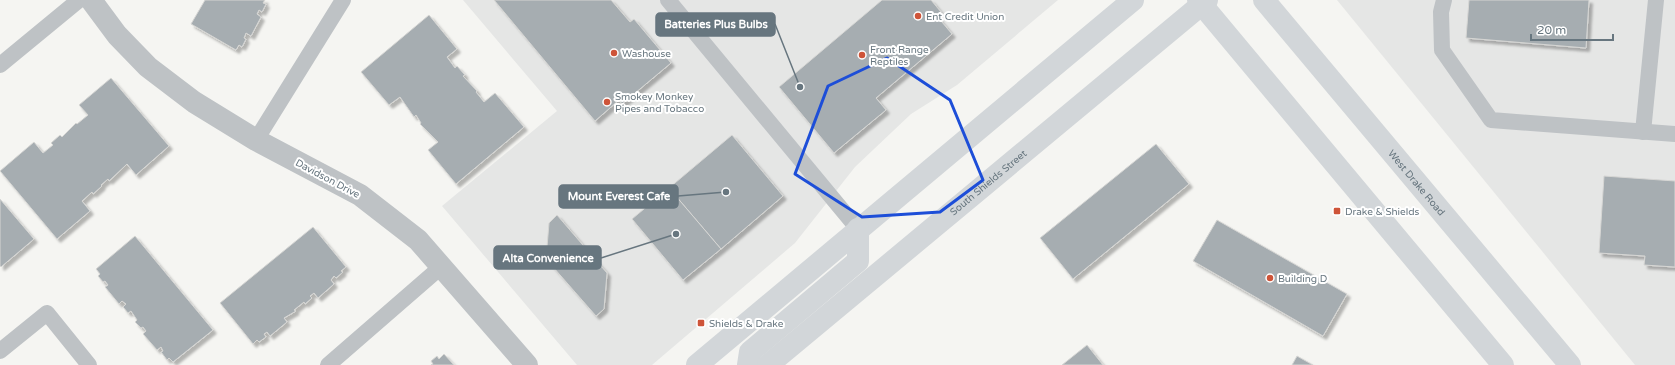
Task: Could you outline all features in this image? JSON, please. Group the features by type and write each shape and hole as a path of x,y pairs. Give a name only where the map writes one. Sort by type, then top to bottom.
{"main road":[{"path":"697,365 1133,0"},
{"name":"West Drake Road","path":"1264,0 1570,365"},
{"path":"1202,2 1503,365"},
{"name":"South Shields Street","path":"768,365 1202,2"},
{"path":"748,365 750,352 858,261 858,229"}],"street":[{"name":"Davidson Drive","path":"91,0 104,20 148,67 194,102 256,140 360,195 418,240 527,365"}],"lane":[{"path":"0,66 79,0"},
{"path":"256,140 343,0"},
{"path":"668,0 858,229"},
{"path":"1444,0 1442,12 1442,50 1491,120 1675,134"},
{"path":"1643,132 1656,0"},
{"path":"328,365 442,266"},
{"path":"0,352 47,313 89,365"}],"highlighted area":[{"path":"887,58 950,100 983,180 940,212 862,217 795,174 828,86"}],"shaded area":[{"path":"463,0 1058,0 957,85 911,114 855,167 795,243 652,365 577,365 442,206 557,111"},
{"path":"1337,0 1675,0 1675,365 1635,365"}],"building":[{"path":"205,0 265,0 263,3 266,4 262,12 259,10 257,14 261,17 251,36 246,33 244,38 246,39 242,47 239,45 236,50 191,24"},
{"path":"494,0 611,0 630,22 634,19 671,63 622,104 619,100 595,121"},
{"path":"882,0 931,0 941,12 936,15 952,34 876,98 886,110 834,153 779,87"},
{"path":"1469,0 1589,0 1586,48 1466,38"},
{"path":"429,15 457,49 447,57 455,68 457,66 465,75 463,76 477,91 476,92 484,102 495,93 524,127 456,184 428,150 438,142 420,124 421,123 416,115 414,117 400,97 389,105 361,72"},
{"path":"111,78 169,146 136,175 127,164 109,181 108,179 101,185 102,186 93,194 92,192 82,201 90,211 57,239 0,171 34,142 43,153 53,145 51,143 60,135 62,137 76,123 77,124 88,115 79,105"},
{"path":"732,135 783,196 721,249 669,188"},
{"path":"1156,144 1189,184 1073,279 1040,238"},
{"path":"1604,176 1675,181 1675,267 1644,265 1645,256 1599,253"},
{"path":"669,188 721,249 683,280 632,219"},
{"path":"0,199 34,239 1,267 0,266"},
{"path":"557,215 607,273 604,309 596,316 546,259 549,223"},
{"name":"Building D","path":"1217,220 1347,294 1323,336 1193,261"},
{"path":"313,227 346,267 336,278 334,276 331,280 334,284 318,298 314,293 310,296 312,298 305,304 304,302 294,310 296,311 284,318 287,322 270,336 267,332 264,334 266,337 259,342 257,340 253,344 220,303"},
{"path":"135,236 213,330 173,362 169,358 167,360 161,352 163,351 161,347 157,350 143,334 146,331 135,322 137,320 131,311 128,313 123,307 126,304 122,301 119,304 105,287 108,285 105,281 103,282 98,276 100,274 96,269"},
{"path":"1087,345 1103,365 1062,365"},
{"path":"444,354 454,365 431,365 433,364 431,361 437,356 439,359"},
{"path":"1297,356 1313,365 1292,365"}],"place":[{"name":"Ent Credit Union","path":"918,16"},
{"name":"Washouse","path":"614,53"},
{"name":"Front Range Reptiles","path":"862,55"},
{"name":"Batteries Plus Bulbs","path":"800,87"},
{"name":"Smokey Monkey Pipes and Tobacco","path":"607,102"},
{"name":"Mount Everest Cafe","path":"726,192"},
{"name":"Drake & Shields","path":"1337,211"},
{"name":"Alta Convenience","path":"676,234"},
{"name":"Building D","path":"1270,278"},
{"name":"Shields & Drake","path":"701,323"}]}
